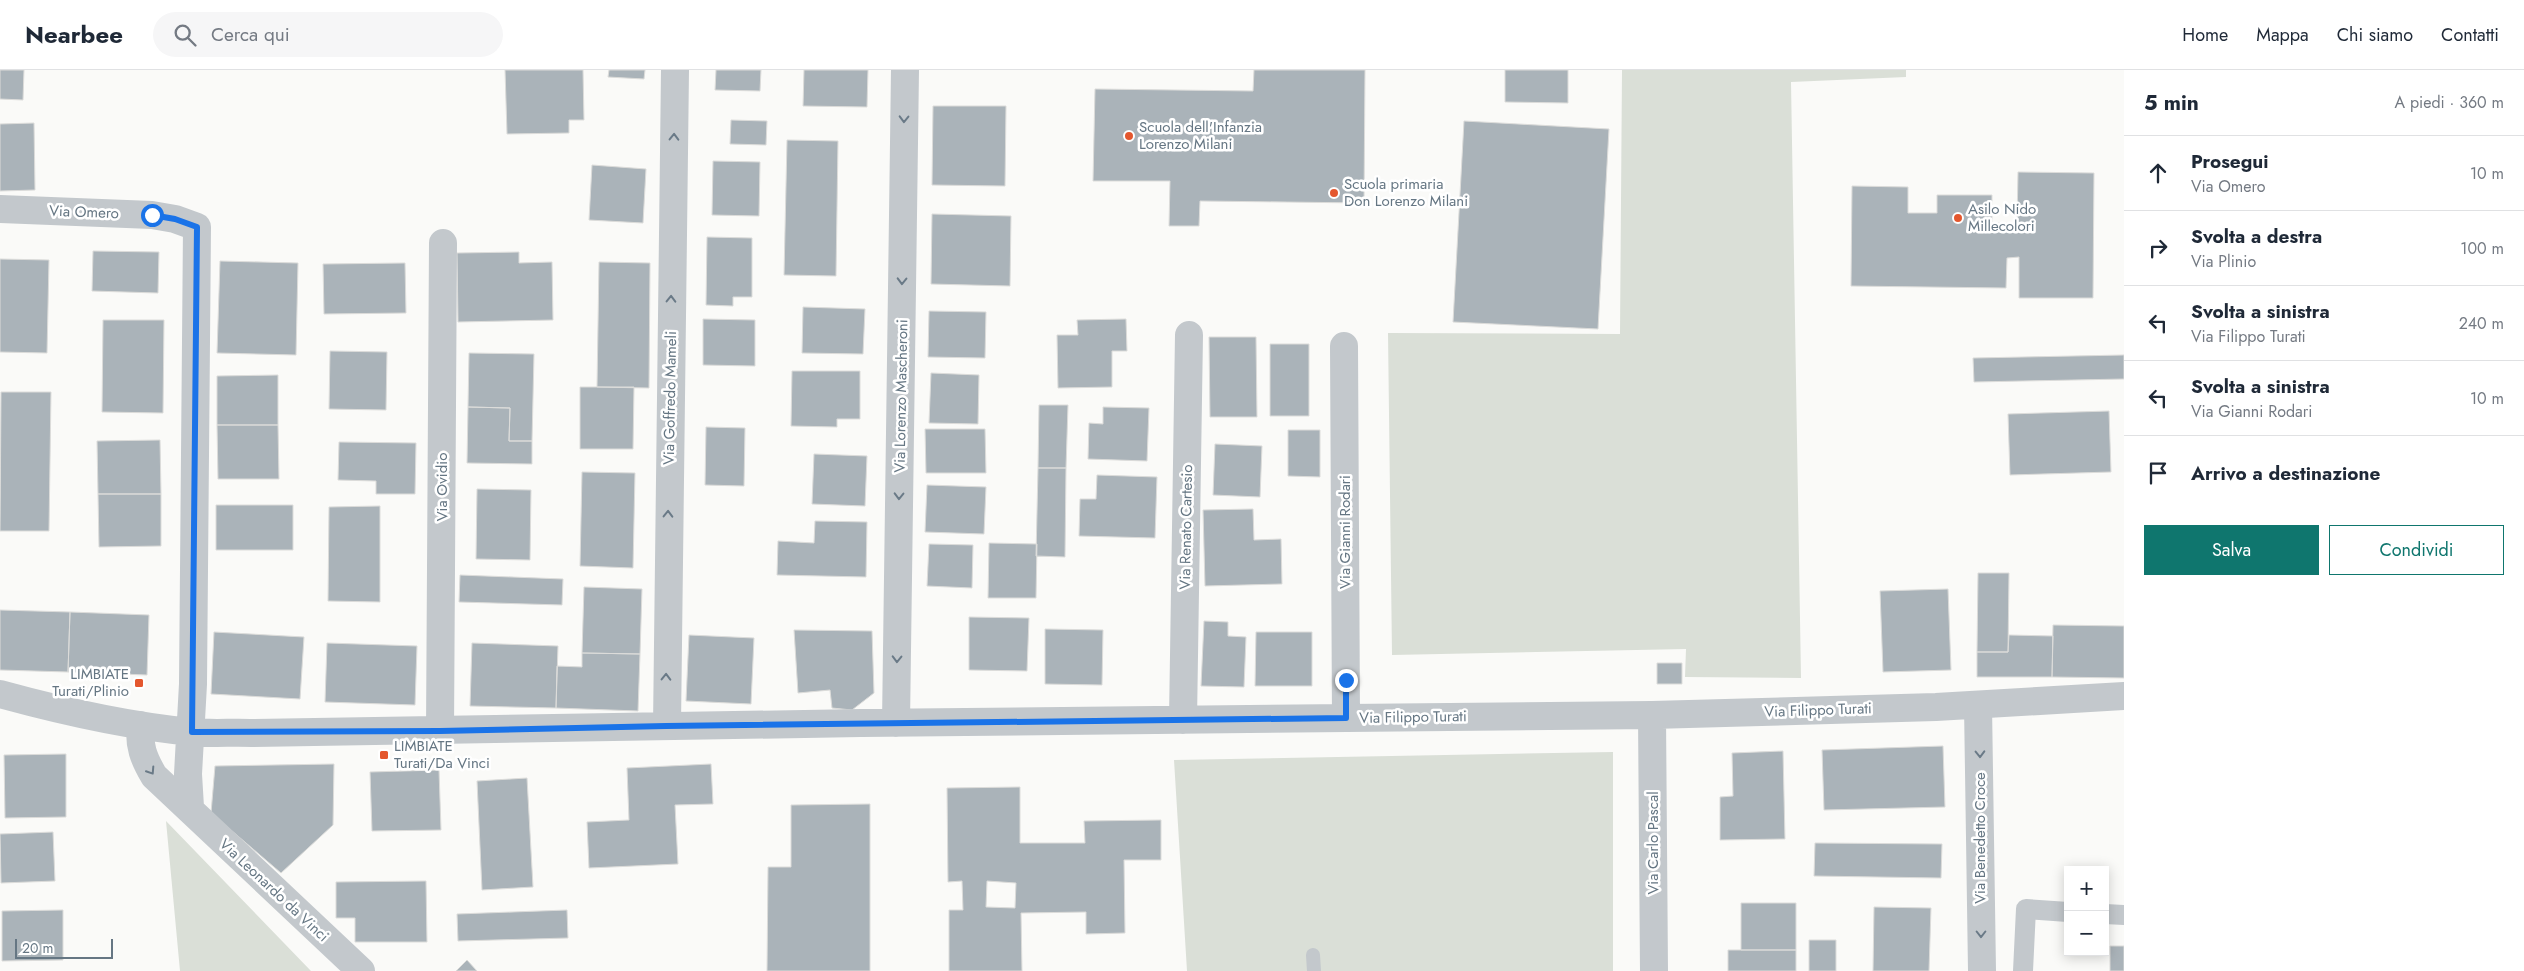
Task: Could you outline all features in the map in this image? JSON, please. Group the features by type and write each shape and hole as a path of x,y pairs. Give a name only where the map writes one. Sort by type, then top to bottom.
{"street":[{"name":"Via Goffredo Mameli","path":"666,726 675,70"},
{"name":"Via Lorenzo Mascheroni","path":"896,723 905,70"},
{"name":"Via Omero","path":"0,209 152,215 175,219 197,227 192,732"},
{"name":"Via Ovidio","path":"440,731 443,243"},
{"name":"Via Renato Cartesio","path":"1183,720 1189,335"},
{"name":"Via Gianni Rodari","path":"1344,346 1346,718"},
{"path":"0,694 29,702 141,725 192,732 188,774 190,807"},
{"name":"Via Filippo Turati","path":"192,732 440,731 666,726 1652,715 1978,705 2124,696"},
{"name":"Via Benedetto Croce","path":"1978,705 1982,971"},
{"name":"Via Carlo Pascal","path":"1652,715 1654,971"},
{"name":"Via Leonardo da Vinci","path":"141,725 140,745 146,762 154,776 190,807 220,840 361,971"},
{"path":"2023,971 2026,910 2064,912"},
{"path":"2109,914 2124,915"}],"lane":[{"path":"1314,955 1314,971"}],"shaded area":[{"path":"1622,70 1906,70 1906,77 1791,82 1801,678 1685,677 1686,649 1392,655 1388,333 1620,334"},
{"path":"1613,752 1613,971 1187,971 1174,760"},
{"path":"166,821 311,971 180,971"}],"building":[{"path":"0,70 24,70 23,100 0,99"},
{"path":"505,70 583,70 584,120 569,120 569,133 507,134"},
{"path":"609,70 645,70 644,79 608,77"},
{"path":"716,70 761,70 760,91 715,90"},
{"path":"804,70 868,70 867,107 803,106"},
{"path":"1254,70 1365,70 1364,203 1200,201 1199,226 1169,226 1170,181 1093,181 1095,89 1253,91"},
{"path":"1505,70 1568,70 1568,103 1505,102"},
{"path":"933,106 1006,106 1005,186 932,185"},
{"path":"731,120 767,121 766,145 730,144"},
{"path":"1464,121 1609,129 1598,329 1453,322"},
{"path":"34,123 35,190 0,191 0,124"},
{"path":"787,140 838,141 836,276 784,275"},
{"path":"713,161 760,162 759,216 712,215"},
{"path":"592,165 646,169 643,223 589,220"},
{"path":"2018,172 2094,173 2093,298 2019,298 2019,257 2007,258 2006,288 1851,286 1852,186 1908,187 1908,213 1937,213 1937,195 1992,195 1992,223 2017,223"},
{"path":"932,214 1011,216 1010,286 931,284"},
{"path":"707,237 752,238 752,297 733,297 733,306 706,305"},
{"path":"93,251 159,252 158,293 92,291"},
{"path":"519,252 519,263 552,262 553,320 458,322 457,253"},
{"path":"0,259 49,260 47,353 0,352"},
{"path":"220,261 298,263 296,355 217,353"},
{"path":"599,262 650,263 649,388 597,387"},
{"path":"405,263 406,313 324,314 323,264"},
{"path":"803,307 865,309 863,354 802,353"},
{"path":"929,311 986,312 985,358 928,357"},
{"path":"703,319 755,320 755,366 703,365"},
{"path":"1126,319 1127,351 1112,351 1112,387 1058,388 1057,335 1078,335 1077,320"},
{"path":"103,320 164,320 163,413 102,412"},
{"path":"1209,337 1256,337 1257,417 1210,417"},
{"path":"1270,344 1309,344 1309,416 1270,416"},
{"path":"330,351 387,352 386,410 329,409"},
{"path":"469,353 534,354 532,441 509,441 510,408 468,407"},
{"path":"2124,355 2124,379 1974,382 1973,358"},
{"path":"792,371 860,371 860,419 837,419 837,427 791,426"},
{"path":"931,373 979,375 978,424 929,423"},
{"path":"278,375 278,425 217,425 217,376"},
{"path":"580,387 634,387 633,449 580,449"},
{"path":"1,392 51,392 49,531 0,531"},
{"path":"1039,405 1068,405 1066,468 1038,468"},
{"path":"468,407 510,408 509,441 532,441 532,464 467,463"},
{"path":"1103,407 1149,408 1147,461 1088,459 1089,423 1103,424"},
{"path":"2109,411 2111,472 2010,475 2008,414"},
{"path":"217,425 278,425 279,479 218,479"},
{"path":"706,427 745,428 744,486 705,485"},
{"path":"925,429 985,429 986,473 926,473"},
{"path":"1288,430 1320,430 1320,477 1288,476"},
{"path":"160,440 161,494 98,494 97,441"},
{"path":"339,442 416,443 415,494 376,494 376,481 338,480"},
{"path":"1215,444 1262,446 1260,497 1213,495"},
{"path":"814,454 867,456 865,506 812,504"},
{"path":"1038,468 1066,468 1065,557 1036,556"},
{"path":"582,472 635,473 633,568 580,566"},
{"path":"1097,475 1157,477 1155,538 1079,536 1080,499 1096,499"},
{"path":"927,485 986,487 984,534 925,532"},
{"path":"477,489 531,490 530,560 476,559"},
{"path":"98,494 161,494 161,546 99,547"},
{"path":"216,505 293,505 293,550 216,550"},
{"path":"380,506 380,602 328,601 329,507"},
{"path":"1253,509 1254,540 1281,539 1282,584 1205,586 1203,510"},
{"path":"815,521 867,522 866,577 777,575 778,541 814,543"},
{"path":"989,543 1037,544 1036,598 988,598"},
{"path":"929,544 973,545 972,588 927,586"},
{"path":"1978,573 2009,573 2008,652 1977,652"},
{"path":"460,575 563,579 562,605 459,602"},
{"path":"584,587 642,589 640,654 582,653"},
{"path":"1948,589 1951,670 1883,672 1880,591"},
{"path":"0,610 70,612 68,672 0,670"},
{"path":"70,612 149,615 147,675 68,672"},
{"path":"969,617 1029,618 1027,671 969,670"},
{"path":"1204,621 1228,622 1228,636 1246,637 1244,687 1201,686"},
{"path":"2053,625 2124,626 2124,678 2052,677"},
{"path":"1045,629 1103,630 1102,685 1045,684"},
{"path":"794,630 872,631 874,693 852,710 832,708 830,690 798,693"},
{"path":"214,632 304,637 300,699 211,694"},
{"path":"1256,632 1312,632 1312,686 1255,686"},
{"path":"689,635 754,638 751,704 686,701"},
{"path":"2009,635 2053,636 2052,677 1977,677 1977,652 2008,652"},
{"path":"327,643 417,646 415,705 325,702"},
{"path":"472,643 558,646 556,708 470,706"},
{"path":"582,653 640,654 638,711 556,708 557,666 582,667"},
{"path":"1657,663 1682,663 1682,684 1657,684"},
{"path":"1943,746 1945,807 1824,810 1822,750"},
{"path":"1783,751 1785,839 1720,840 1720,797 1733,796 1732,753"},
{"path":"66,754 66,817 5,818 4,755"},
{"path":"334,764 333,825 281,873 211,813 215,766"},
{"path":"711,764 713,804 675,805 678,864 589,868 587,822 629,820 627,768"},
{"path":"439,770 441,830 372,831 370,772"},
{"path":"527,778 533,887 482,890 477,781"},
{"path":"1020,787 1020,843 1085,843 1084,821 1161,820 1161,860 1124,860 1125,933 1086,934 1086,912 1021,913 1022,971 949,971 949,910 963,910 962,881 948,882 947,788","holes":["987,881 1016,883 1015,908 986,907"]},
{"path":"870,804 870,971 767,971 768,867 791,867 791,805"},
{"path":"53,832 55,881 1,883 0,834"},
{"path":"1815,843 1942,844 1941,878 1814,876"},
{"path":"426,881 427,942 355,942 355,918 336,918 336,882"},
{"path":"1741,903 1796,903 1796,950 1741,950"},
{"path":"1874,907 1931,908 1929,971 1873,971"},
{"path":"63,910 63,960 2,961 2,911"},
{"path":"567,910 568,938 458,941 457,914"},
{"path":"1809,940 1836,940 1836,971 1809,971"},
{"path":"2110,946 2124,946 2124,971 2110,971"},
{"path":"1728,950 1796,950 1796,971 1728,971"},
{"path":"467,960 477,971 456,971"}],"place":[{"name":"Scuola dell'Infanzia Lorenzo Milani","path":"1129,136"},
{"name":"Scuola primaria Don Lorenzo Milani","path":"1334,193"},
{"name":"Asilo Nido Millecolori","path":"1958,218"},
{"name":"LIMBIATE Turati/Plinio","path":"139,683"},
{"name":"LIMBIATE Turati/Da Vinci","path":"384,755"}],"route":[{"path":"152,215 175,219 197,227 192,732 440,731 666,726 1346,718 1346,680"}]}
